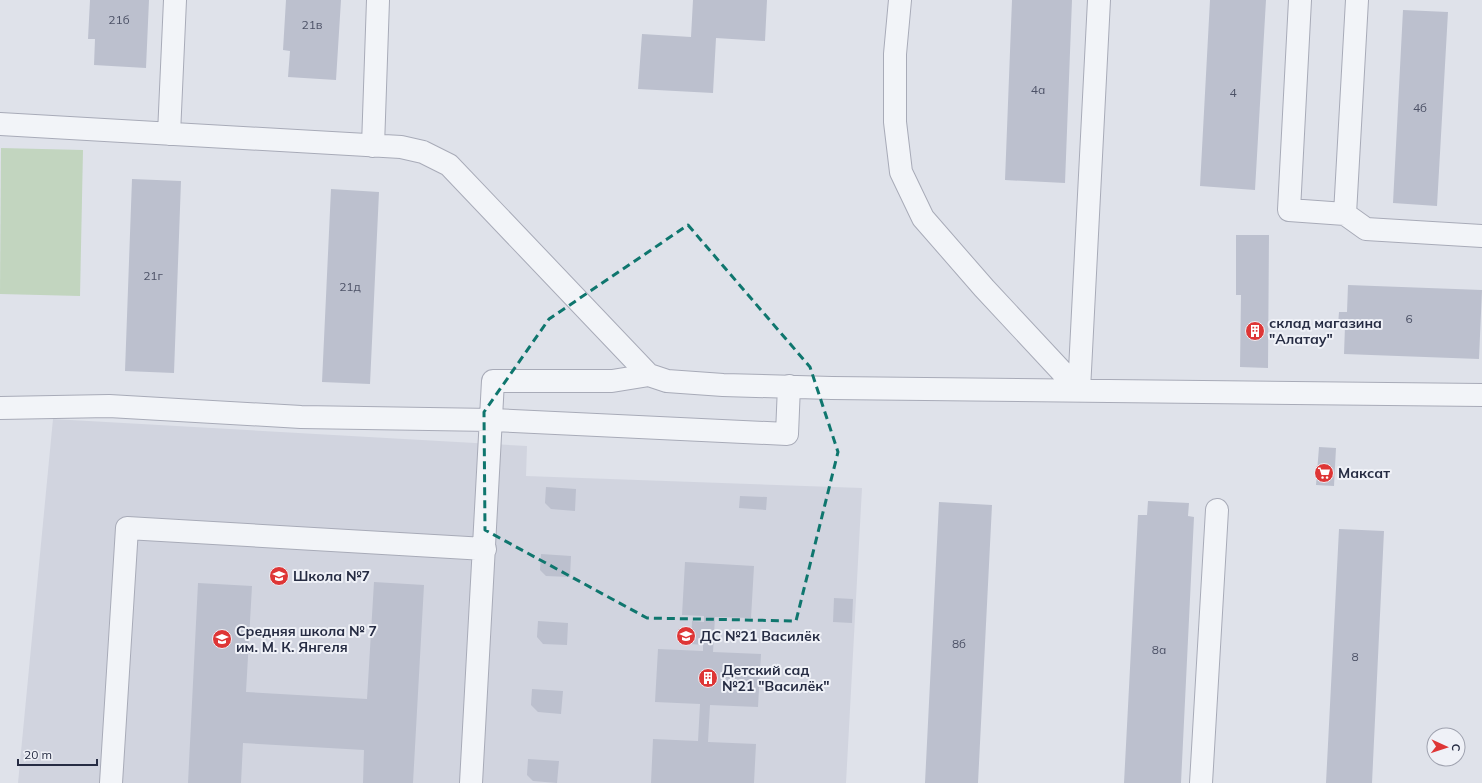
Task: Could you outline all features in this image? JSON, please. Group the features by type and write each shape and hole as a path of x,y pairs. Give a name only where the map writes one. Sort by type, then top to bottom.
{"street":[{"path":"169,134 174,0"},
{"path":"373,146 378,0"},
{"path":"900,0 896,54 895,122 901,172 923,218 984,288 1079,390"},
{"path":"1079,390 1099,0"},
{"path":"1300,0 1289,210 1345,214 1366,229 1482,236"},
{"path":"1345,214 1357,0"},
{"path":"0,124 401,147 423,152 449,165 649,375"},
{"path":"471,783 494,381 612,381 649,375 667,381 723,385 1482,395"},
{"path":"0,408 109,406 301,417 492,420 787,434 789,386"},
{"path":"1201,783 1217,510"},
{"path":"111,783 127,528 485,550"}],"highlighted area":[{"path":"688,225 810,367 838,452 796,621 647,618 485,530 484,412 549,319"}],"shaded area":[{"name":"Школа №7","path":"53,419 527,446 526,476 862,488 846,783 18,783"}],"green space":[{"path":"1,148 83,150 80,296 0,294"}],"building":[{"path":"90,0 149,0 146,68 94,65 95,39 88,39"},
{"path":"286,0 341,0 336,80 288,77 290,51 283,50"},
{"path":"693,0 767,0 765,41 716,38 713,93 638,89 642,34 691,37"},
{"path":"1012,0 1072,0 1065,183 1005,180"},
{"path":"1210,0 1266,0 1255,190 1200,186"},
{"path":"1403,10 1448,12 1437,206 1393,203"},
{"path":"132,179 181,181 174,373 125,371"},
{"path":"331,189 379,192 370,384 322,382"},
{"name":"склад магазина \"Алатау\"","path":"1236,235 1269,235 1268,368 1240,367 1241,295 1236,295"},
{"path":"1348,285 1482,290 1479,359 1344,354 1345,326 1338,325 1339,312 1347,312"},
{"path":"1319,447 1336,448 1334,486 1316,485"},
{"path":"546,487 576,489 575,511 551,509 545,503"},
{"path":"740,496 767,497 766,510 739,508"},
{"path":"1148,501 1189,503 1188,516 1194,517 1181,783 1124,783 1138,515 1147,515"},
{"path":"939,502 992,505 978,783 925,783"},
{"path":"1339,529 1384,531 1372,783 1326,783"},
{"path":"541,554 571,556 570,577 546,576 540,570"},
{"name":"Детский сад №21 \"Василёк\"","path":"685,562 754,566 751,618 715,617 713,652 761,654 758,707 710,705 708,742 756,744 754,783 651,783 653,739 698,741 700,704 655,702 658,649 703,651 703,645 691,644 692,621 704,622 704,616 682,615"},
{"name":"Средняя школа № 7 им. М. К. Янгеля","path":"374,582 424,585 413,783 363,783 364,750 243,743 241,783 188,783 198,583 252,586 246,692 367,699"},
{"path":"834,598 853,599 852,623 833,622"},
{"path":"538,621 568,623 567,645 543,644 537,637"},
{"path":"532,689 563,691 561,714 538,712 531,705"},
{"path":"528,759 559,761 557,783 533,781 527,775"}],"place":[{"name":"склад магазина \"Алатау\"","path":"1255,331"},
{"name":"Максат","path":"1324,473"},
{"name":"Школа №7","path":"279,576"},
{"name":"ДС №21 Василёк","path":"686,636"},
{"name":"Средняя школа № 7 им. М. К. Янгеля","path":"222,639"},
{"name":"Детский сад №21 \"Василёк\"","path":"708,678"}]}
